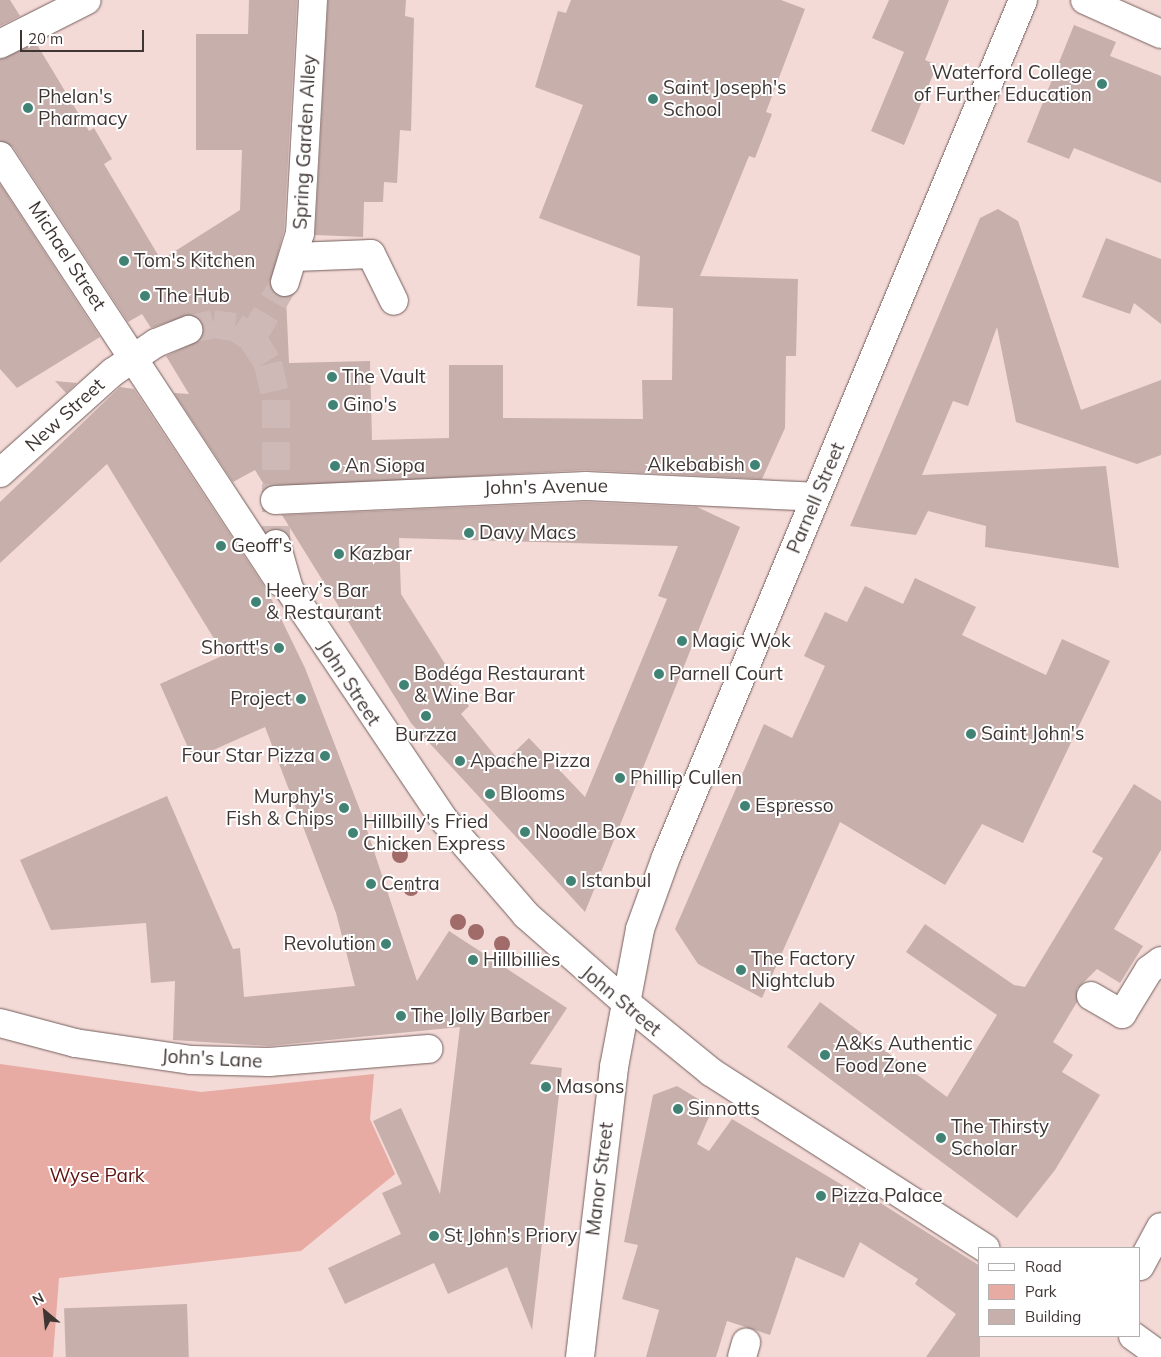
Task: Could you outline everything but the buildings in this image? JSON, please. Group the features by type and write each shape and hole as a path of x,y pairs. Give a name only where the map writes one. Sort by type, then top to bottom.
{"street":[{"path":"0,44 86,0"},
{"name":"Spring Garden Alley","path":"285,282 295,257 313,0"},
{"name":"Parnell Street","path":"624,1001 640,929 662,866 1023,0"},
{"path":"1085,0 1161,34"},
{"name":"Michael Street","path":"0,156 132,358"},
{"path":"295,257 371,254 394,301"},
{"path":"132,358 188,330"},
{"name":"New Street","path":"0,473 132,358"},
{"name":"John Street","path":"132,358 268,568 289,589 406,767 479,864 568,956 711,1072 983,1247"},
{"name":"John's Avenue","path":"275,500 586,486 816,497"},
{"name":"John Street","path":"276,544 289,589"},
{"path":"1091,996 1122,1014 1149,970 1161,961"},
{"name":"Manor Street","path":"580,1357 624,1001"},
{"name":"John's Lane","path":"0,1023 83,1044 192,1060 269,1062 428,1049"},
{"path":"1141,1264 1161,1227"}],"green space":[{"name":"Wyse Park","path":"0,1064 201,1092 374,1074 370,1119 395,1174 301,1251 59,1278 53,1357 0,1357"}],"tunnel":[{"path":"252,338 285,282"},
{"path":"188,330 213,324 235,327 252,338 268,364 276,400 276,544"}],"place":[{"name":"Waterford College of Further Education","path":"1102,84"},
{"name":"Saint Joseph's School","path":"653,99"},
{"name":"Phelan's Pharmacy","path":"28,108"},
{"name":"Tom's Kitchen","path":"124,261"},
{"name":"The Hub","path":"145,296"},
{"name":"The Vault","path":"332,377"},
{"name":"Gino's","path":"333,405"},
{"name":"Alkebabish","path":"755,465"},
{"name":"An Siopa","path":"335,466"},
{"name":"Davy Macs","path":"469,533"},
{"name":"Geoff's","path":"221,546"},
{"name":"Kazbar","path":"339,554"},
{"name":"Heery’s Bar & Restaurant","path":"256,602"},
{"name":"Magic Wok","path":"682,641"},
{"name":"Shortt's","path":"279,648"},
{"name":"Parnell Court","path":"659,674"},
{"name":"Bodéga Restaurant & Wine Bar","path":"404,685"},
{"name":"Project","path":"301,699"},
{"name":"Burzza","path":"426,716"},
{"name":"Saint John's","path":"971,734"},
{"name":"Four Star Pizza","path":"325,756"},
{"name":"Apache Pizza","path":"460,761"},
{"name":"Phillip Cullen","path":"620,778"},
{"name":"Blooms","path":"490,794"},
{"name":"Espresso","path":"745,806"},
{"name":"Murphy's Fish & Chips","path":"344,808"},
{"name":"Noodle Box","path":"525,832"},
{"name":"Hillbilly's Fried Chicken Express","path":"353,833"},
{"name":"Istanbul","path":"571,881"},
{"name":"Centra","path":"371,884"},
{"name":"Revolution","path":"386,944"},
{"name":"Hillbillies","path":"473,960"},
{"name":"The Factory Nightclub","path":"741,970"},
{"name":"The Jolly Barber","path":"401,1016"},
{"name":"A&Ks Authentic Food Zone","path":"825,1055"},
{"name":"Masons","path":"546,1087"},
{"name":"Sinnotts","path":"678,1109"},
{"name":"The Thirsty Scholar","path":"941,1138"},
{"name":"Pizza Palace","path":"821,1196"},
{"name":"St John's Priory","path":"434,1236"}]}
